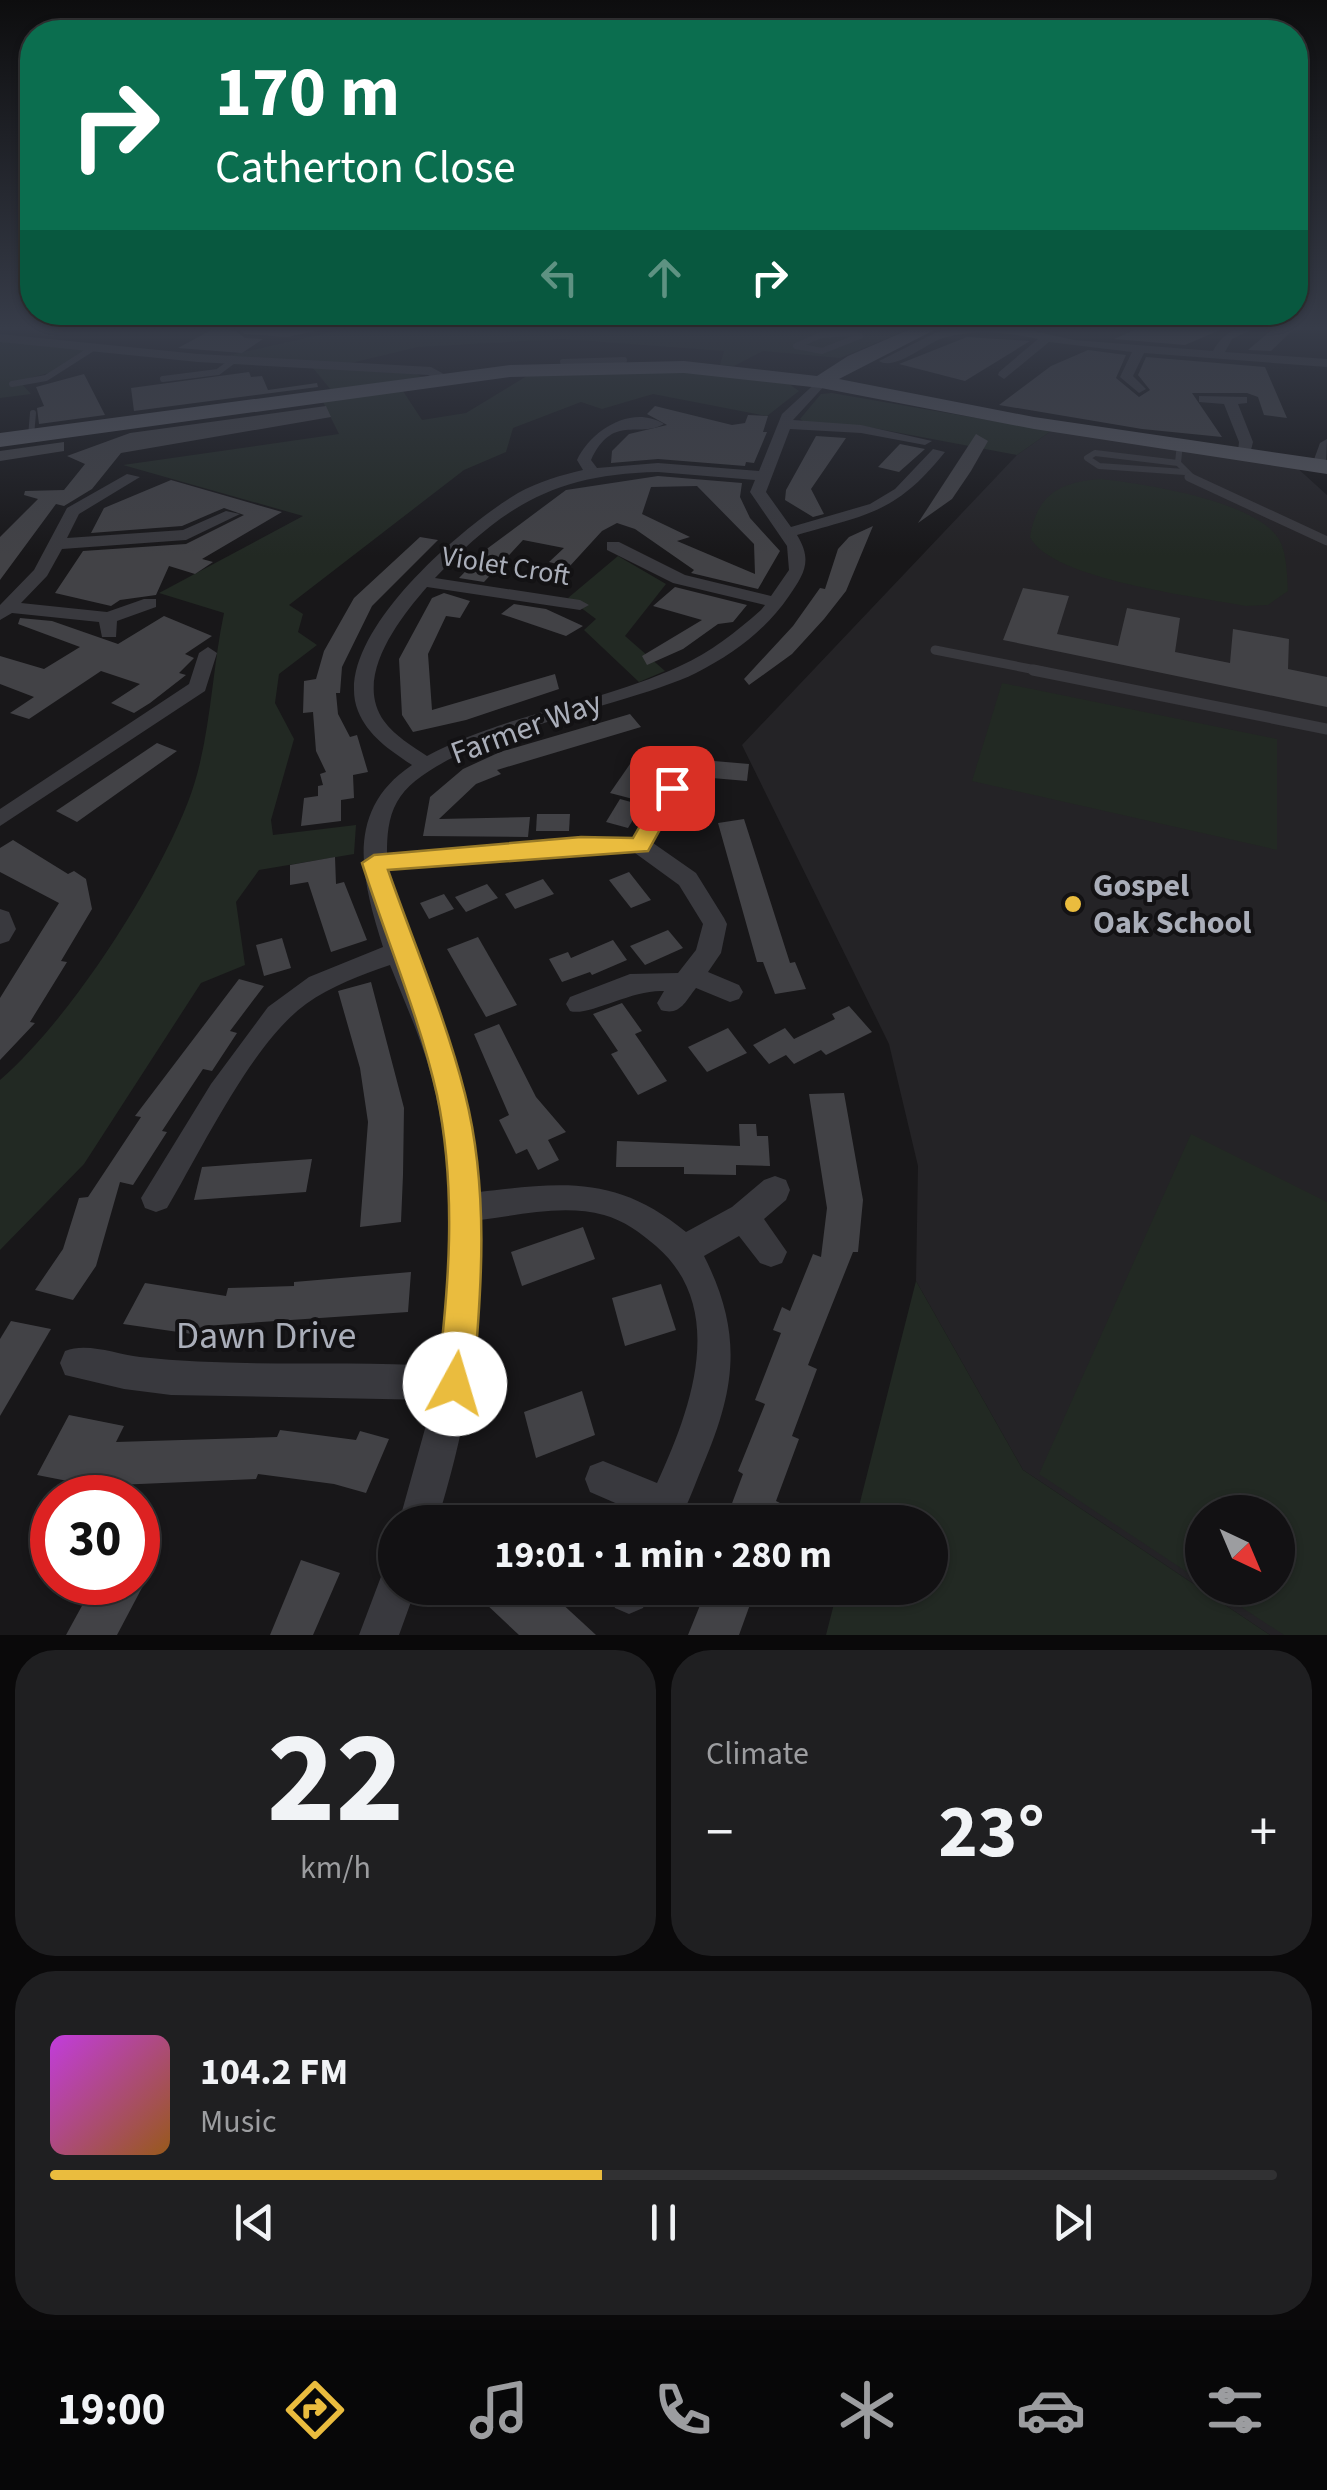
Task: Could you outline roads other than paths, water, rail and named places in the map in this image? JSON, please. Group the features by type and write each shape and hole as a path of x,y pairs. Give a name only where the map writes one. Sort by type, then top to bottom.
{"main road":[{"path":"0,440 270,403"},
{"path":"933,403 1179,453 1245,451 1324,458"}],"street":[{"path":"797,403 758,492 790,532 876,507 900,492 930,452"},
{"path":"1239,403 1245,451"},
{"path":"592,472 584,460 599,437 631,420 657,424"},
{"path":"785,424 861,428 930,452"},
{"path":"908,459 930,452"},
{"path":"427,765 385,735 365,700 380,638 423,581 517,498 592,472 666,468 765,476"},
{"path":"150,603 109,625 6,611 57,544 73,512 130,474 151,478"},
{"path":"57,544 176,543 232,514"},
{"name":"Farmer Way","path":"424,1505 448,1435 455,1384 466,1288 464,1208 451,1096 374,863 373,830 387,800 427,765 491,733 682,673 731,646 774,602 798,570 800,555 790,532"},
{"path":"613,546 678,580 774,602"},
{"name":"Violet Croft","path":"423,581 580,605"},
{"path":"0,819 161,724 198,687 208,653"},
{"path":"640,846 672,788"},
{"path":"658,815 690,823"},
{"path":"374,863 581,845 640,846 688,879 714,924 708,952 682,988"},
{"path":"0,918 4,930 0,936"},
{"path":"156,1198 256,1044 289,1002 323,980 400,951"},
{"path":"579,1004 624,983 650,978 682,988 730,992"},
{"path":"684,1250 743,1217 776,1190"},
{"path":"464,1208 584,1194 642,1213 684,1250 708,1295 719,1353 714,1386 667,1505"},
{"path":"743,1217 770,1252"},
{"name":"Dawn Drive","path":"77,1364 125,1375 207,1382 305,1378 455,1384"},
{"path":"604,1479 648,1505"},
{"path":"380,1635 390,1605"}],"lane":[{"path":"31,436 33,413"},
{"path":"1185,472 1179,453 1095,453 1087,458 1100,466 1185,472 1327,541"},
{"path":"935,650 1327,729"}],"place":[{"name":"Gospel Oak School","path":"1073,904"}]}
